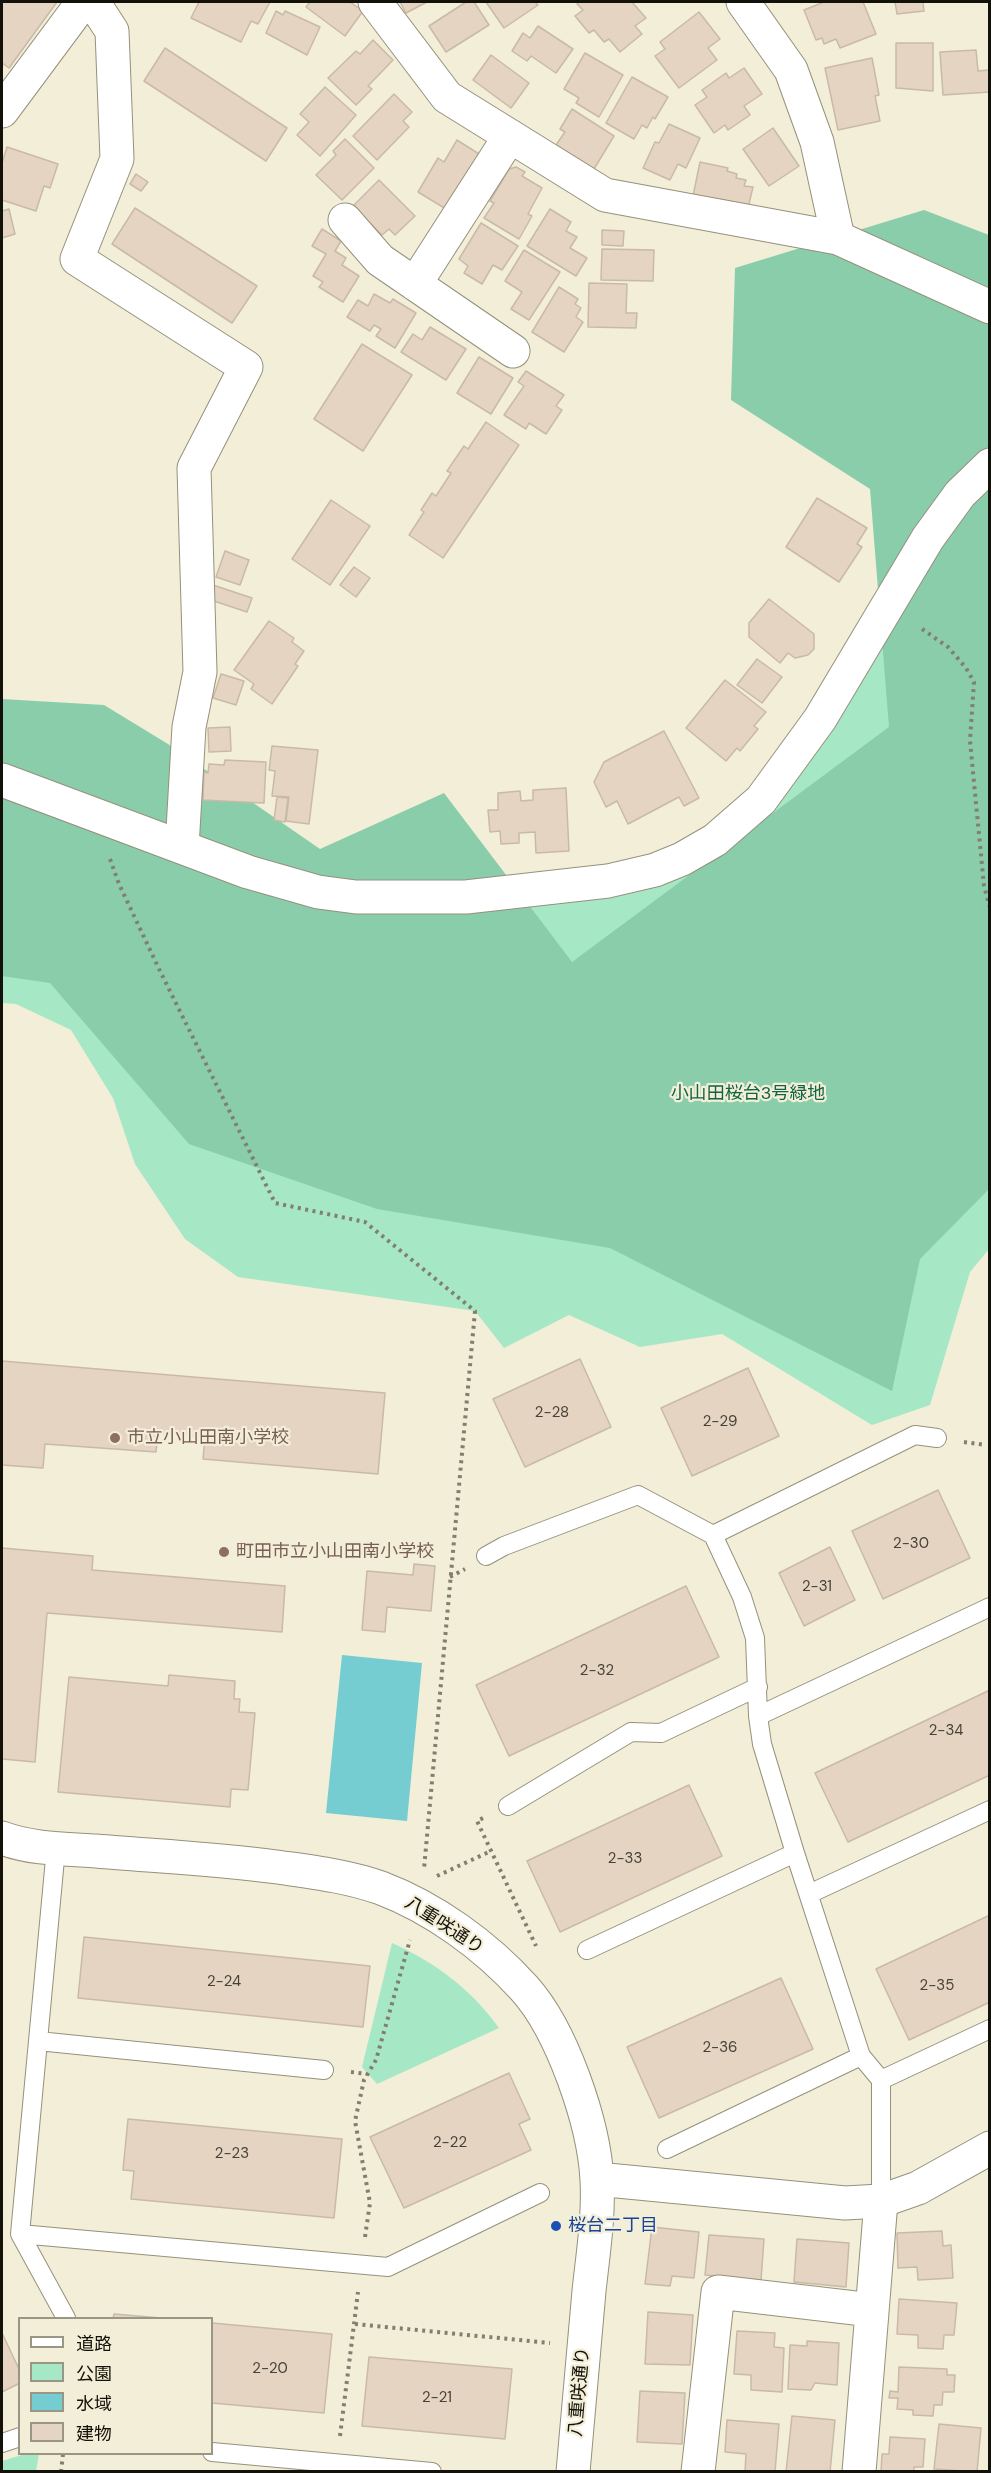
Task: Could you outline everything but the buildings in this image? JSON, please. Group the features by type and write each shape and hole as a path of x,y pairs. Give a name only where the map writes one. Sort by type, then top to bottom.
{"street":[{"path":"2,111 83,2"},
{"path":"93,2 112,31 117,159 77,259 246,367 194,468 200,672 189,727 182,847"},
{"path":"375,2 447,98 605,195 838,238 990,307"},
{"path":"743,2 791,70 817,142 838,238"},
{"path":"415,284 510,136"},
{"path":"345,220 380,260 513,351"},
{"path":"2,780 248,872 318,892 356,897 466,897 546,889 636,876 682,859 715,840 761,800 820,719 928,538 960,494 990,465"},
{"name":"八重咲通り","path":"2,1838 12,1842 56,1848 247,1863 336,1875 381,1889 424,1909 480,1947 525,1989 551,2030 571,2071 586,2116 597,2179 593,2253 573,2472"},
{"path":"597,2179 845,2203 881,2201 918,2188 990,2148"},
{"path":"859,2472 881,2201"},
{"path":"698,2472 718,2292 872,2310"}],"lane":[{"path":"713,1536 915,1435 937,1438"},
{"path":"486,1556 504,1546 638,1495 713,1536 742,1597 754,1638 758,1716 762,1744 795,1852 861,2056 881,2080 881,2201"},
{"path":"758,1716 990,1607"},
{"path":"508,1806 631,1732 662,1733 758,1687"},
{"path":"809,1894 990,1810"},
{"path":"56,1848 20,2235 65,2317"},
{"path":"587,1950 795,1852"},
{"path":"881,2080 990,2029"},
{"path":"38,2041 324,2070"},
{"path":"667,2149 861,2056"},
{"path":"20,2235 388,2267 540,2193"},
{"path":"2,2443 18,2438"},
{"path":"213,2452 432,2472"}],"path":[{"path":"922,629 948,647 966,668 974,682 970,741 984,886 990,908"},
{"path":"94,815 129,906 275,1203 365,1222 475,1311 424,1870"},
{"path":"449,1577 465,1568"},
{"path":"508,1806 477,1821 540,1956"},
{"path":"436,1876 491,1851"},
{"path":"337,2463 370,2203 355,2121 364,2080 376,2060 410,1939"},
{"path":"355,2324 550,2343"},
{"path":"61,2472 63,2455"}],"green space":[{"name":"小山田桜台3号緑地","path":"924,210 989,235 989,1189 920,1259 892,1391 610,1248 377,1209 189,1144 50,983 2,976 2,699 104,705 168,744 320,849 444,793 572,962 889,727 870,489 731,400 735,268"},
{"name":"小山田桜台3号緑地","path":"989,465 989,1249 970,1272 930,1405 872,1425 722,1334 640,1347 569,1315 504,1348 475,1311 238,1277 185,1239 135,1164 113,1098 71,1030 16,1004 2,1003 2,780 466,897 715,840"},
{"path":"392,1943 438,1968 465,1989 499,2028 377,2084 362,2067"},
{"path":"22,2455 39,2455 36,2471 2,2471 2,2461"}],"water":[{"path":"342,1655 422,1663 407,1821 326,1813"}],"place":[{"name":"市立小山田南小学校","path":"115,1438"},
{"name":"町田市立小山田南小学校","path":"224,1552"},
{"name":"桜台二丁目","path":"556,2226"}]}
